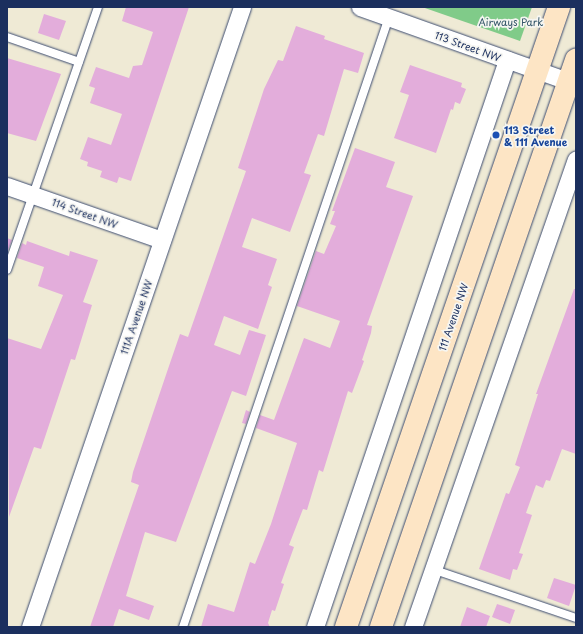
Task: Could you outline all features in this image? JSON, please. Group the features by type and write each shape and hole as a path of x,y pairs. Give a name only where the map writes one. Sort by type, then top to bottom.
{"main road":[{"name":"111 Avenue NW","path":"346,627 559,7"},
{"path":"381,627 572,83 576,60"}],"street":[{"name":"111A Avenue NW","path":"30,627 242,7"},
{"name":"113 Street NW","path":"360,7 572,83"},
{"path":"315,627 507,60"},
{"path":"413,627 576,160"},
{"name":"114 Street NW","path":"7,186 162,240"}],"lane":[{"path":"7,270 98,7"},
{"path":"183,627 389,17"},
{"path":"7,38 79,62"},
{"path":"432,569 576,618"}],"green space":[{"name":"Airways Park","path":"422,7 532,7 520,41"}],"building":[{"path":"126,7 189,7 131,181 119,177 117,183 100,177 102,171 87,166 88,162 80,159 88,137 111,145 122,114 90,103 95,88 89,86 96,67 129,78 133,66 142,65 153,32 122,21"},
{"path":"44,14 66,21 59,40 38,33"},
{"path":"296,26 325,36 324,39 364,53 358,73 344,69 324,136 318,134 304,173 311,175 290,232 252,218 242,247 277,259 268,285 272,287 258,329 224,316 214,345 240,355 249,330 266,335 246,396 232,391 176,542 145,532 126,596 154,606 149,620 119,609 113,627 90,627 139,485 131,482 133,472 169,366 180,334 188,337 246,171 238,168 264,89 278,60 283,61"},
{"path":"7,58 61,74 36,141 7,133"},
{"path":"410,65 462,83 461,87 466,89 460,104 455,102 453,110 451,109 436,153 394,138 409,95 400,92"},
{"path":"355,148 395,162 386,187 413,196 367,325 372,326 362,360 364,361 352,393 348,391 323,472 319,470 307,510 303,509 289,545 294,547 281,583 284,584 275,611 272,610 268,623 270,627 201,627 208,604 234,612 250,562 255,564 271,524 297,443 256,428 260,415 274,420 304,338 330,348 340,321 297,306 316,251 324,254 336,226 330,224 335,211 332,211"},
{"path":"7,238 12,240 7,253"},
{"path":"27,241 69,256 70,251 98,260 83,302 92,305 75,360 71,359 41,449 34,447 9,517 7,338 41,349 63,295 38,286 44,267 17,258 22,243 26,245"},
{"path":"574,289 576,289 576,454 562,449 550,481 546,480 543,488 536,485 526,513 532,515 519,553 523,554 517,570 513,569 510,580 479,569 506,493 509,494 520,467 515,465 538,394 536,394"},
{"path":"246,410 250,412 246,424 242,423"},
{"path":"554,578 576,585 569,606 547,598"},
{"path":"497,604 515,610 510,624 492,617"},
{"path":"467,607 490,616 486,627 460,627"}],"place":[{"name":"113 Street & 111 Avenue","path":"496,135"}]}
